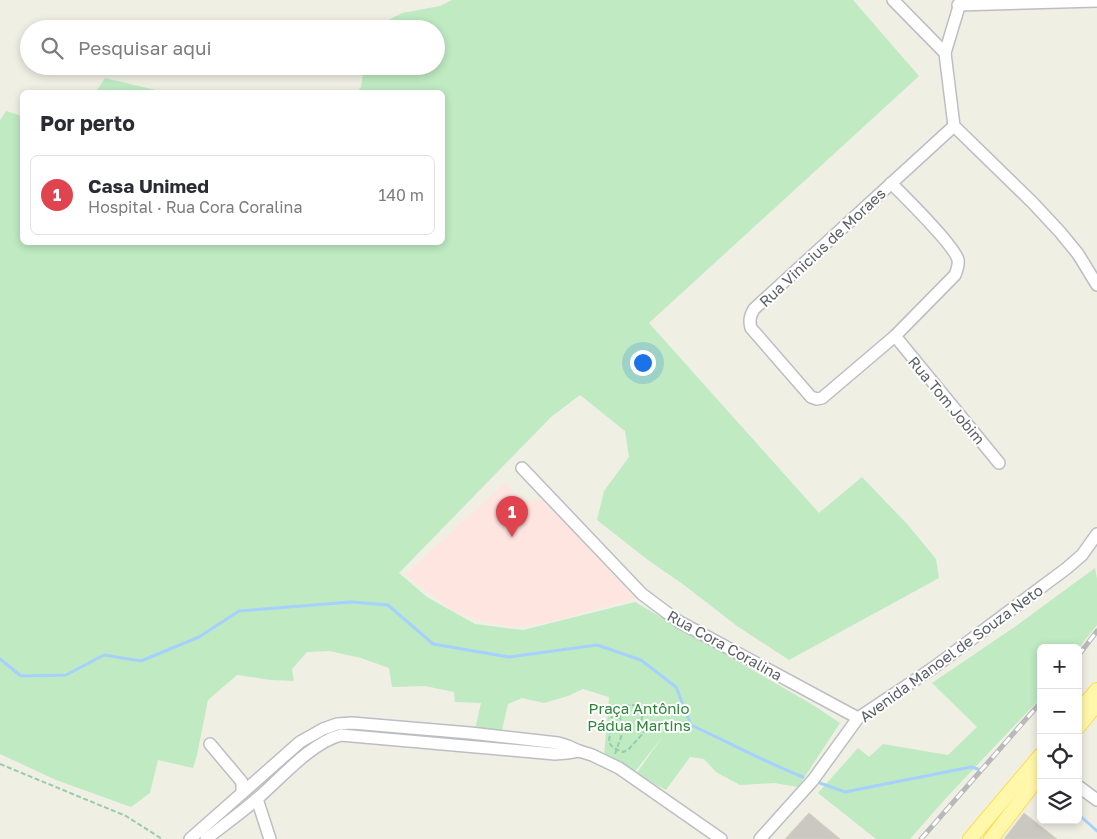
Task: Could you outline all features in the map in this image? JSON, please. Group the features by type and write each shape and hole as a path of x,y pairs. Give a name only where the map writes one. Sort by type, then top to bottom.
{"main road":[{"path":"1082,707 1097,690"},
{"path":"1082,722 1097,704"},
{"path":"970,839 1037,760"},
{"path":"991,839 1037,779"}],"street":[{"path":"893,0 944,53"},
{"path":"1097,1 959,3 944,53 954,126 1060,232 1078,254 1097,285"},
{"name":"Rua Vinicius de Moraes","path":"892,183 948,244 958,259 958,268 955,275 894,336 822,398 817,400 812,397 751,328 750,316 754,309 954,126"},
{"name":"Rua Tom Jobim","path":"894,336 999,463"},
{"name":"Rua Cora Coralina","path":"522,468 642,594 661,609 678,621 858,718"},
{"name":"Avenida Manoel de Souza Neto","path":"760,839 813,780 858,718 933,668 1068,568 1082,555 1097,534"},
{"path":"206,839 257,799 329,733"},
{"path":"190,839 245,786 300,742 312,734 329,733 341,736 555,754 579,751 619,768 721,839"},
{"path":"210,744 245,786"},
{"path":"1082,789 1097,800"},
{"path":"257,799 270,839"}],"path":[{"path":"628,705 636,706 643,714 643,718 639,725 632,728 625,726 620,721 620,713 628,705"},
{"path":"620,713 612,714 609,742 616,750 623,752 628,750 645,731 639,725"},
{"path":"611,764 625,726"},
{"path":"0,764 126,816 162,839"}],"shaded area":[{"path":"505,483 521,500 544,500 635,598 551,622 512,627 478,620 454,611 406,574"}],"green space":[{"name":"Praça Antônio Pádua Martins","path":"452,0 853,0 919,76 649,323 819,513 862,477 908,525 936,559 939,578 789,660 737,626 597,520 604,491 629,457 625,431 580,395 551,417 399,573 427,597 475,624 523,630 635,602 813,705 840,723 798,787 774,783 740,785 716,772 704,759 690,757 666,790 636,774 663,736 633,774 604,756 609,697 583,689 568,696 544,703 522,698 508,704 502,730 475,729 481,703 455,702 454,692 425,686 392,687 389,668 361,658 329,651 307,652 292,669 294,681 237,675 208,700 193,768 158,760 150,793 131,807 56,780 0,754 0,120 6,111 20,115 20,245 445,245 445,90 359,90 361,87 363,75 445,75 445,20 388,20 402,13 440,6"},
{"path":"105,78 156,90 97,90"},
{"path":"1095,568 1097,579 1097,625 1082,644 1037,644 1037,701 910,839 876,839 818,793 858,748 869,757 883,744 948,755 977,727 932,683 1016,626"}],"building":[{"path":"809,813 840,839 785,839"},
{"path":"1024,813 1057,839 1004,839"}],"waterway":[{"path":"0,659 21,676 66,675 104,655 141,661 199,637 239,611 351,602 388,605 433,644 509,657 597,645 641,660 676,687 691,725 803,777"},
{"path":"820,783 845,792 971,767 978,769"},
{"path":"1082,818 1097,831"}],"railway":[{"path":"1082,651 1097,631"},
{"path":"921,839 1037,707"}],"place":[{"name":"Casa Unimed","path":"512,537"}]}
